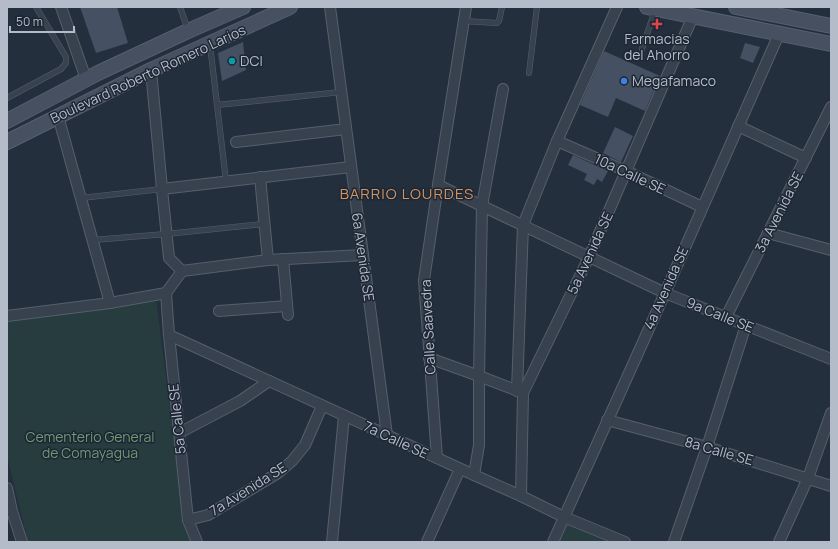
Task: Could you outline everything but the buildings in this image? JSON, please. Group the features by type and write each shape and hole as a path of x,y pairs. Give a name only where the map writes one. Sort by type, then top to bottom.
{"main road":[{"name":"Boulevard Roberto Romero Larios","path":"7,121 86,79 243,7"},
{"name":"Boulevard Roberto Romero Larios","path":"7,142 151,70 290,7"},
{"path":"736,7 782,12 831,26"},
{"path":"651,8 831,44"}],"street":[{"path":"61,7 86,79"},
{"name":"6a Avenida SE","path":"330,7 387,435"},
{"name":"Calle Saavedra","path":"437,458 424,280 466,7"},
{"path":"429,358 520,392 523,225 557,141 617,7"},
{"name":"5a Avenida SE","path":"521,496 520,392 589,257 693,16"},
{"name":"4a Avenida SE","path":"553,542 779,34"},
{"path":"151,70 169,258 182,271"},
{"path":"474,475 479,445 482,206 503,89"},
{"name":"3a Avenida SE","path":"726,317 831,108"},
{"path":"58,116 110,303"},
{"path":"738,126 806,158"},
{"path":"236,142 346,129"},
{"name":"10a Calle SE","path":"557,141 626,171 702,208"},
{"path":"162,189 351,166"},
{"path":"260,177 268,260"},
{"name":"9a Calle SE","path":"438,185 665,293 831,359"},
{"path":"768,233 831,250"},
{"path":"7,316 110,303 166,293 182,271 268,260 363,255"},
{"path":"219,311 288,311 283,259"},
{"name":"5a Calle SE","path":"166,293 188,520 197,542"},
{"path":"674,542 707,447 746,325"},
{"name":"7a Calle SE","path":"169,335 564,517 625,542"},
{"path":"179,433 240,401 269,381"},
{"name":"7a Avenida SE","path":"188,520 208,515 278,473 292,461 305,446 322,406"},
{"path":"779,542 808,478 829,424 831,413"},
{"path":"332,542 344,416"},
{"name":"8a Calle SE","path":"607,420 707,447 831,486"},
{"path":"426,542 460,469"},
{"path":"7,488 10,514 22,542"}],"lane":[{"path":"7,98 62,69 66,63 66,57 36,7"},
{"path":"180,7 188,31"},
{"path":"464,21 497,23 499,21 502,7"},
{"path":"529,72 537,7"},
{"path":"642,49 651,8"},
{"path":"210,43 226,181"},
{"path":"217,105 341,92"},
{"path":"81,198 162,189"},
{"path":"93,240 264,224"}],"green space":[{"name":"Cementerio General de Comayagua","path":"156,298 185,528 193,542 28,542 7,456 7,320"},
{"path":"566,520 619,542 555,542"}],"place":[{"name":"Farmacias del Ahorro","path":"657,24"},
{"name":"DCI","path":"232,61"},
{"name":"Megafamaco","path":"624,81"}],"district":[{"name":"BARRIO LOURDES","path":"407,194"}]}
